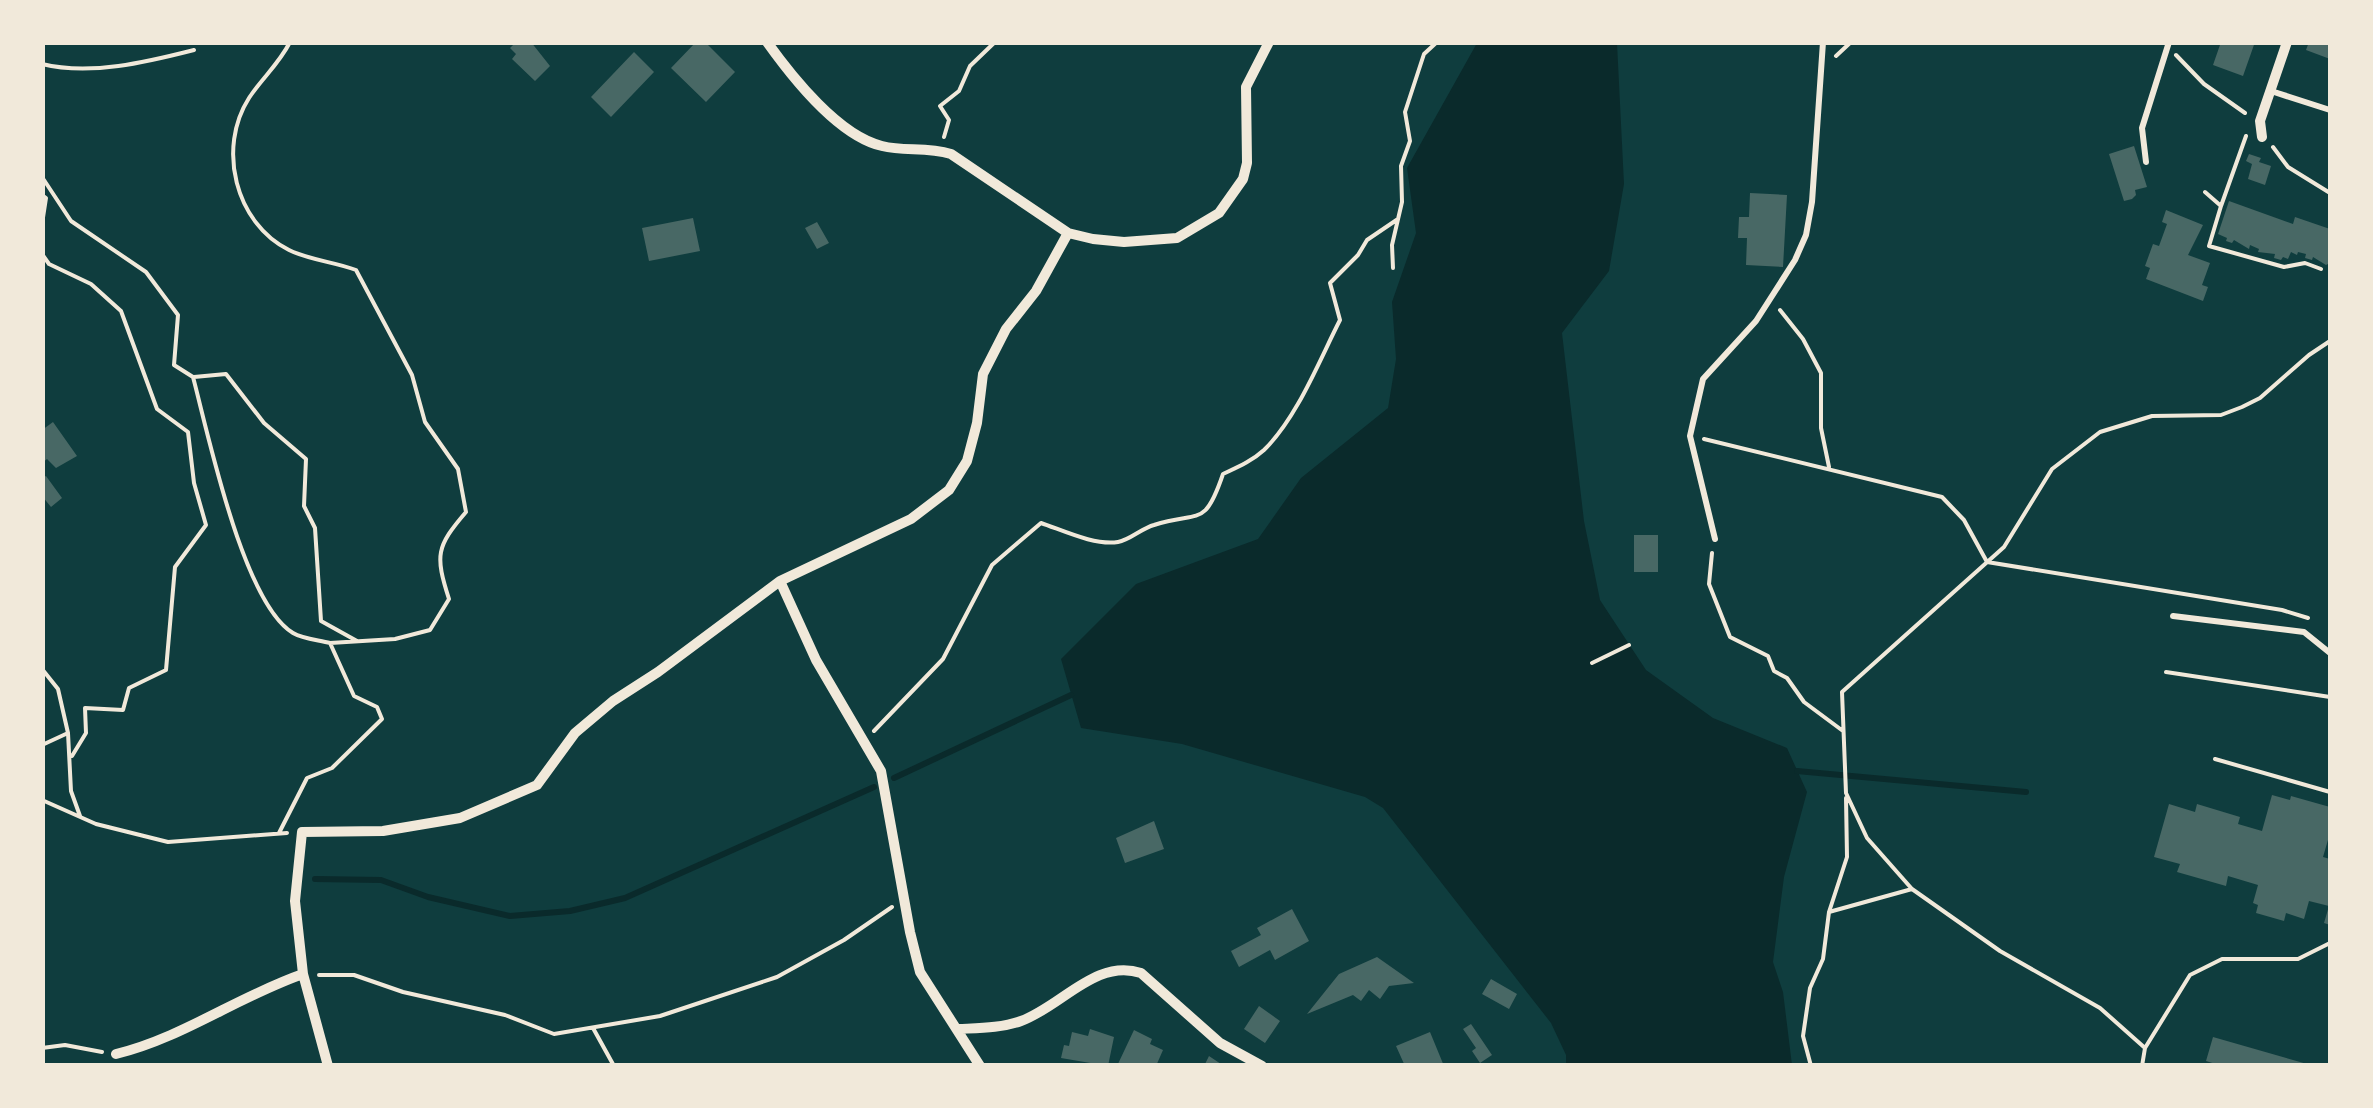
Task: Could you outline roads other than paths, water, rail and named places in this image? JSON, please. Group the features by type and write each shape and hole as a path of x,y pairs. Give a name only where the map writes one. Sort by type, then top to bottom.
{"street":[{"path":"767,42 785,68 836,119 867,142 951,154 1068,233 1093,240 1154,241 1177,238 1219,213 1244,179 1246,87 1269,42"},
{"path":"2262,137 2260,121 2287,42"},
{"path":"328,1066 303,974 295,901 302,832 383,831 460,818 537,785 575,733 588,722 780,581 911,518 949,490 967,461 977,423 982,374 1068,233"},
{"path":"780,581 816,660 881,771 920,972 980,1066"},
{"path":"959,1028 1021,1022 1108,970 1127,968 1141,973 1220,1043 1262,1066"},
{"path":"116,1054 142,1048 270,985 303,974"}],"lane":[{"path":"1715,539 1690,436 1703,379 1756,321 1795,260 1806,235 1812,202 1822,42"},
{"path":"2146,162 2142,128 2169,43"},
{"path":"2271,91 2330,110"},
{"path":"2173,616 2304,632 2330,653"}],"water":[{"path":"1477,43 1617,43 1624,184 1609,271 1562,333 1584,521 1600,600 1646,670 1713,718 1787,748 1807,792 1784,877 1773,962 1783,992 1792,1065 1566,1065 1566,1055 1551,1023 1383,808 1365,797 1182,744 1081,728 1061,659 1136,584 1258,539 1301,478 1388,408 1396,359 1392,302 1416,233 1407,168"}],"waterway":[{"path":"894,778 1071,695"},
{"path":"1797,771 2026,792"},
{"path":"315,879 381,880 428,897 510,916 570,911 625,898 874,787"}]}
